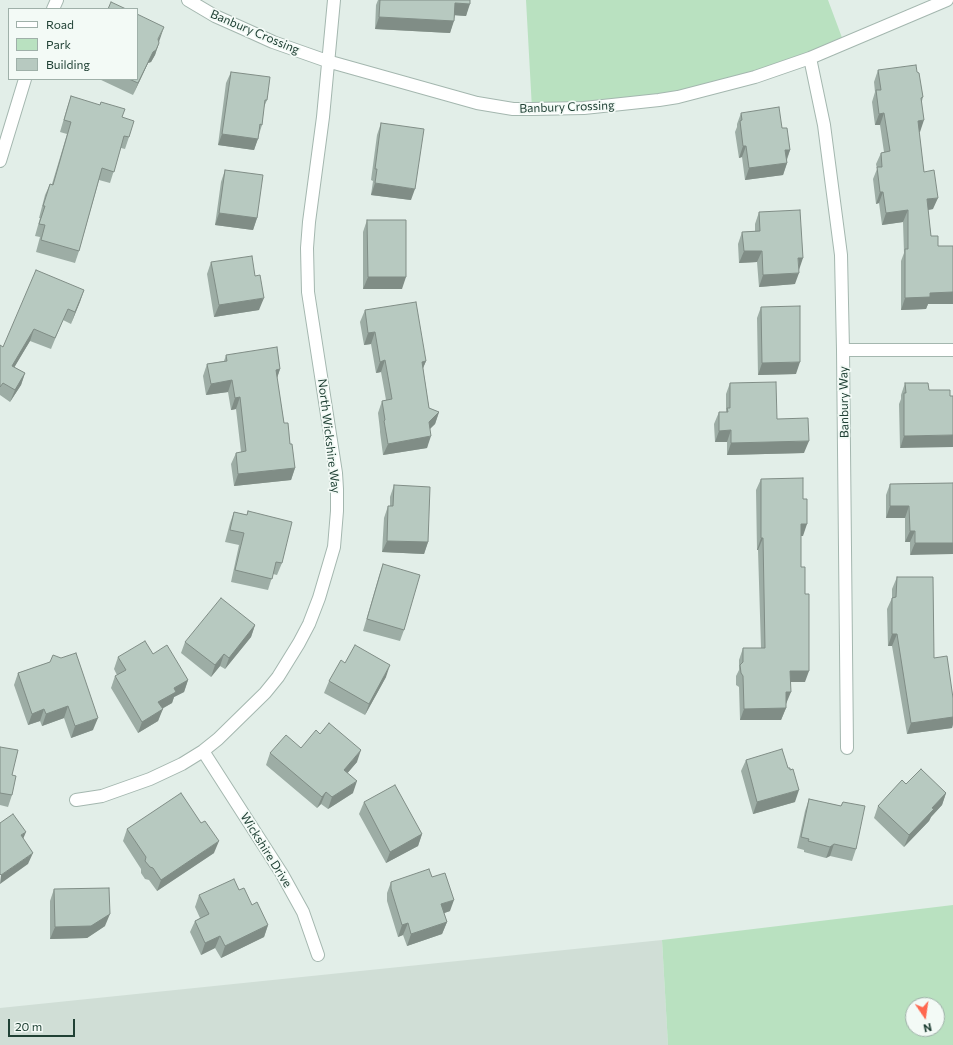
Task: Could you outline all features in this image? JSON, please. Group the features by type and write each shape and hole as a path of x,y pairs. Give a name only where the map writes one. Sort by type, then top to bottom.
{"street":[{"name":"Banbury Crossing","path":"188,0 216,16 273,42 327,61 477,103 513,109 584,108 622,105 678,97 755,77 810,58 947,0"},
{"name":"North Wickshire Way","path":"76,800 102,796 150,779 182,764 203,751 266,693 278,677 299,643 309,624 319,598 334,547 337,511 336,473 311,312 307,270 309,222 323,117 327,61 334,0"},
{"name":"Banbury Way","path":"810,58 824,125 839,239 843,350 848,748"},
{"path":"0,161 25,80"},
{"path":"843,350 953,350"},
{"name":"Wickshire Drive","path":"203,751 282,874 303,912 310,928 318,955"}],"shaded area":[{"path":"662,940 668,1045 0,1045 0,1008"}],"green space":[{"path":"526,0 828,0 844,43 678,97 532,109"},
{"path":"953,905 953,1045 668,1045 662,940"}],"building":[{"path":"380,0 470,0 470,4 455,3 454,21 379,17"},
{"path":"111,2 124,8 108,8"},
{"path":"138,14 164,27 158,39 159,43 156,50 153,52 138,83 131,80 138,80"},
{"path":"916,65 917,72 919,73 923,97 921,98 924,120 918,121 924,172 934,170 938,198 927,199 931,236 938,236 938,246 953,246 953,292 930,293 930,297 905,298 905,249 908,249 908,210 886,213 883,192 880,192 877,167 882,167 881,153 890,151 884,113 879,114 876,90 881,90 878,70"},
{"path":"231,72 270,77 267,100 265,100 262,125 260,124 258,139 222,134"},
{"path":"71,96 100,105 101,102 125,109 122,117 134,121 129,137 124,136 114,172 102,168 79,251 41,240 45,225 39,224 50,184 53,185 71,122 64,120"},
{"path":"779,107 782,128 787,128 790,150 785,150 787,163 749,168 746,146 743,146 740,121 742,120 741,113"},
{"path":"381,123 424,129 415,189 375,183 377,169 375,169"},
{"path":"225,170 263,175 257,218 219,213"},
{"path":"800,210 803,258 798,258 799,273 763,275 762,251 744,251 742,232 760,231 759,212"},
{"path":"367,220 406,220 406,277 368,277"},
{"path":"252,256 255,276 260,275 264,298 219,305 211,262"},
{"path":"36,270 84,290 75,312 68,309 55,338 34,329 12,366 25,373 15,390 3,383 0,387 0,345 3,347"},
{"path":"416,302 426,361 422,362 429,408 439,412 429,422 431,436 388,444 382,401 392,399 385,360 380,362 375,332 368,333 365,310"},
{"path":"800,306 800,362 762,363 761,307"},
{"path":"277,347 280,369 276,370 284,423 288,423 290,444 292,444 295,468 238,474 236,453 246,451 240,397 235,398 232,380 211,384 207,364 227,361 226,355"},
{"path":"776,382 777,419 808,418 809,441 731,443 731,430 719,431 719,412 728,412 727,408 730,408 730,383"},
{"path":"905,383 928,383 929,390 950,390 950,396 953,396 953,435 904,436"},
{"path":"803,478 803,499 807,499 807,524 801,524 801,567 805,567 805,594 809,594 809,671 790,671 791,692 786,692 786,708 744,709 743,676 740,665 743,662 743,648 765,648 763,538 761,538 761,479"},
{"path":"953,483 953,543 915,543 915,531 910,531 909,506 890,506 890,484"},
{"path":"394,485 430,487 428,542 387,541 388,506 393,506"},
{"path":"248,511 292,522 282,563 276,562 272,579 235,570 244,533 230,530 234,512 247,515"},
{"path":"383,564 420,575 404,630 367,619"},
{"path":"897,577 933,577 934,658 947,656 953,698 953,717 911,723 897,634 892,634 892,598 896,597"},
{"path":"221,598 255,625 229,658 224,654 215,665 185,642"},
{"path":"145,641 153,654 167,645 188,680 174,688 176,692 158,702 163,709 142,722 115,676 126,670 118,657"},
{"path":"355,645 390,665 369,704 329,681 341,660 345,663"},
{"path":"76,653 98,718 75,726 68,706 46,714 44,709 32,714 18,673 50,662 53,655 61,658"},
{"path":"329,723 361,750 344,770 357,781 332,797 326,792 322,797 270,753 286,735 301,748 316,730 320,734"},
{"path":"0,747 18,750 12,775 16,776 12,795 0,793"},
{"path":"782,749 788,768 790,768 790,770 793,769 799,790 757,802 746,760"},
{"path":"921,769 946,793 932,808 934,809 909,835 878,806 902,780 906,784"},
{"path":"395,785 422,834 390,852 364,802"},
{"path":"181,793 201,823 205,821 219,841 161,880 153,868 150,867 145,861 146,857 127,829"},
{"path":"809,799 841,806 843,802 865,806 856,849 834,844 830,847 808,841 809,839 801,837"},
{"path":"13,814 26,832 21,835 33,853 1,875 0,823"},
{"path":"429,869 432,877 445,873 454,900 441,904 447,922 411,934 408,923 402,925 391,889 391,882"},
{"path":"234,879 239,890 244,888 252,905 257,902 268,925 225,946 220,936 205,943 195,921 209,914 199,895"},
{"path":"109,888 110,914 91,926 55,927 54,889"}]}
